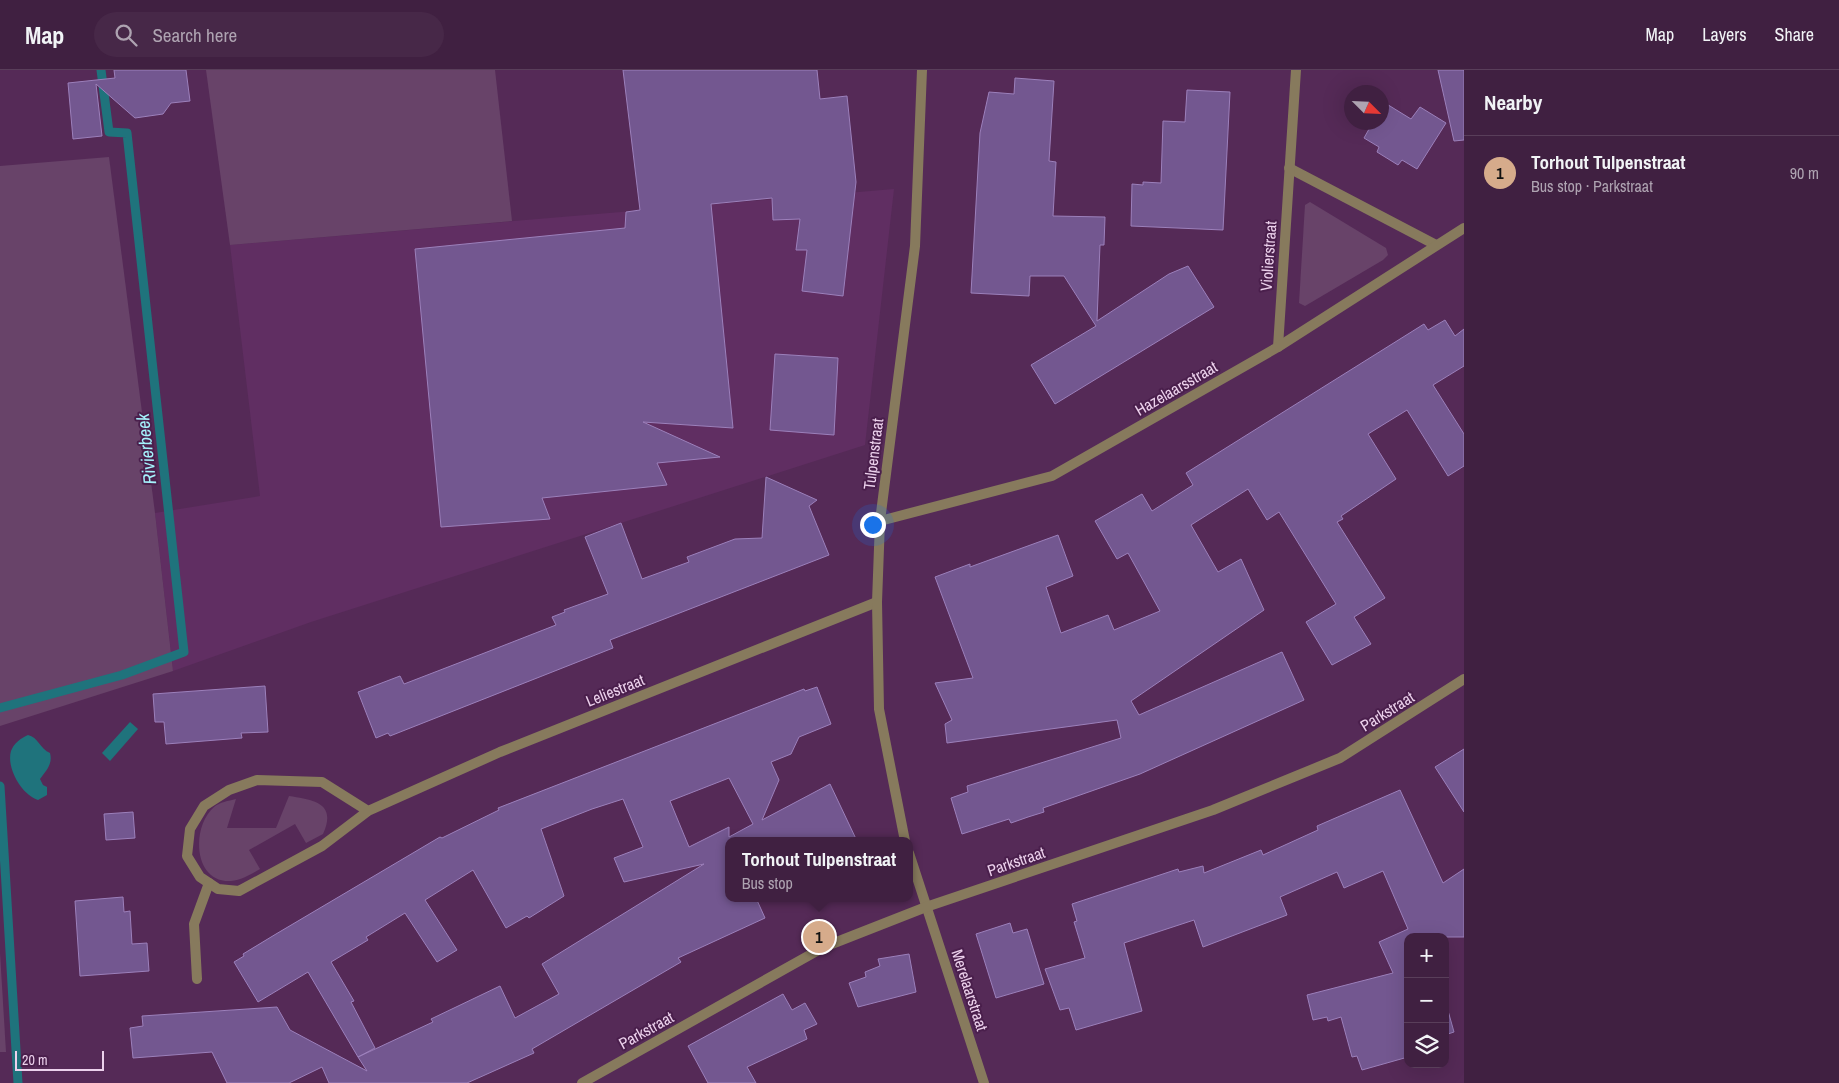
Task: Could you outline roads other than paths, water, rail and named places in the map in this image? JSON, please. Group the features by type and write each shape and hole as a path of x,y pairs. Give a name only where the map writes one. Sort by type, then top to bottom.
{"street":[{"name":"Tulpenstraat","path":"904,837 879,709 877,602 880,521 915,246 922,70"},
{"name":"Violierstraat","path":"1278,347 1296,70"},
{"path":"1289,168 1436,245"},
{"name":"Hazelaarsstraat","path":"880,521 1052,476 1278,347 1464,228"},
{"name":"Leliestraat","path":"209,883 218,889 239,890 322,846 368,811 500,752 877,602"},
{"name":"Parkstraat","path":"582,1083 824,948 926,907 1213,810 1340,758 1464,680"},
{"path":"197,979 194,924 209,883 200,877 187,856 190,829 204,806 229,790 257,780 322,782 368,811"},
{"path":"913,866 926,907"},
{"name":"Merelaarstraat","path":"926,907 984,1083"}],"waterway":[{"name":"Rivierbeek","path":"0,708 122,675 184,652 127,133 109,132 101,70"},
{"name":"Rivierbeek","path":"0,786 18,1083"}],"place":[{"name":"Torhout Tulpenstraat","path":"819,937"}]}
